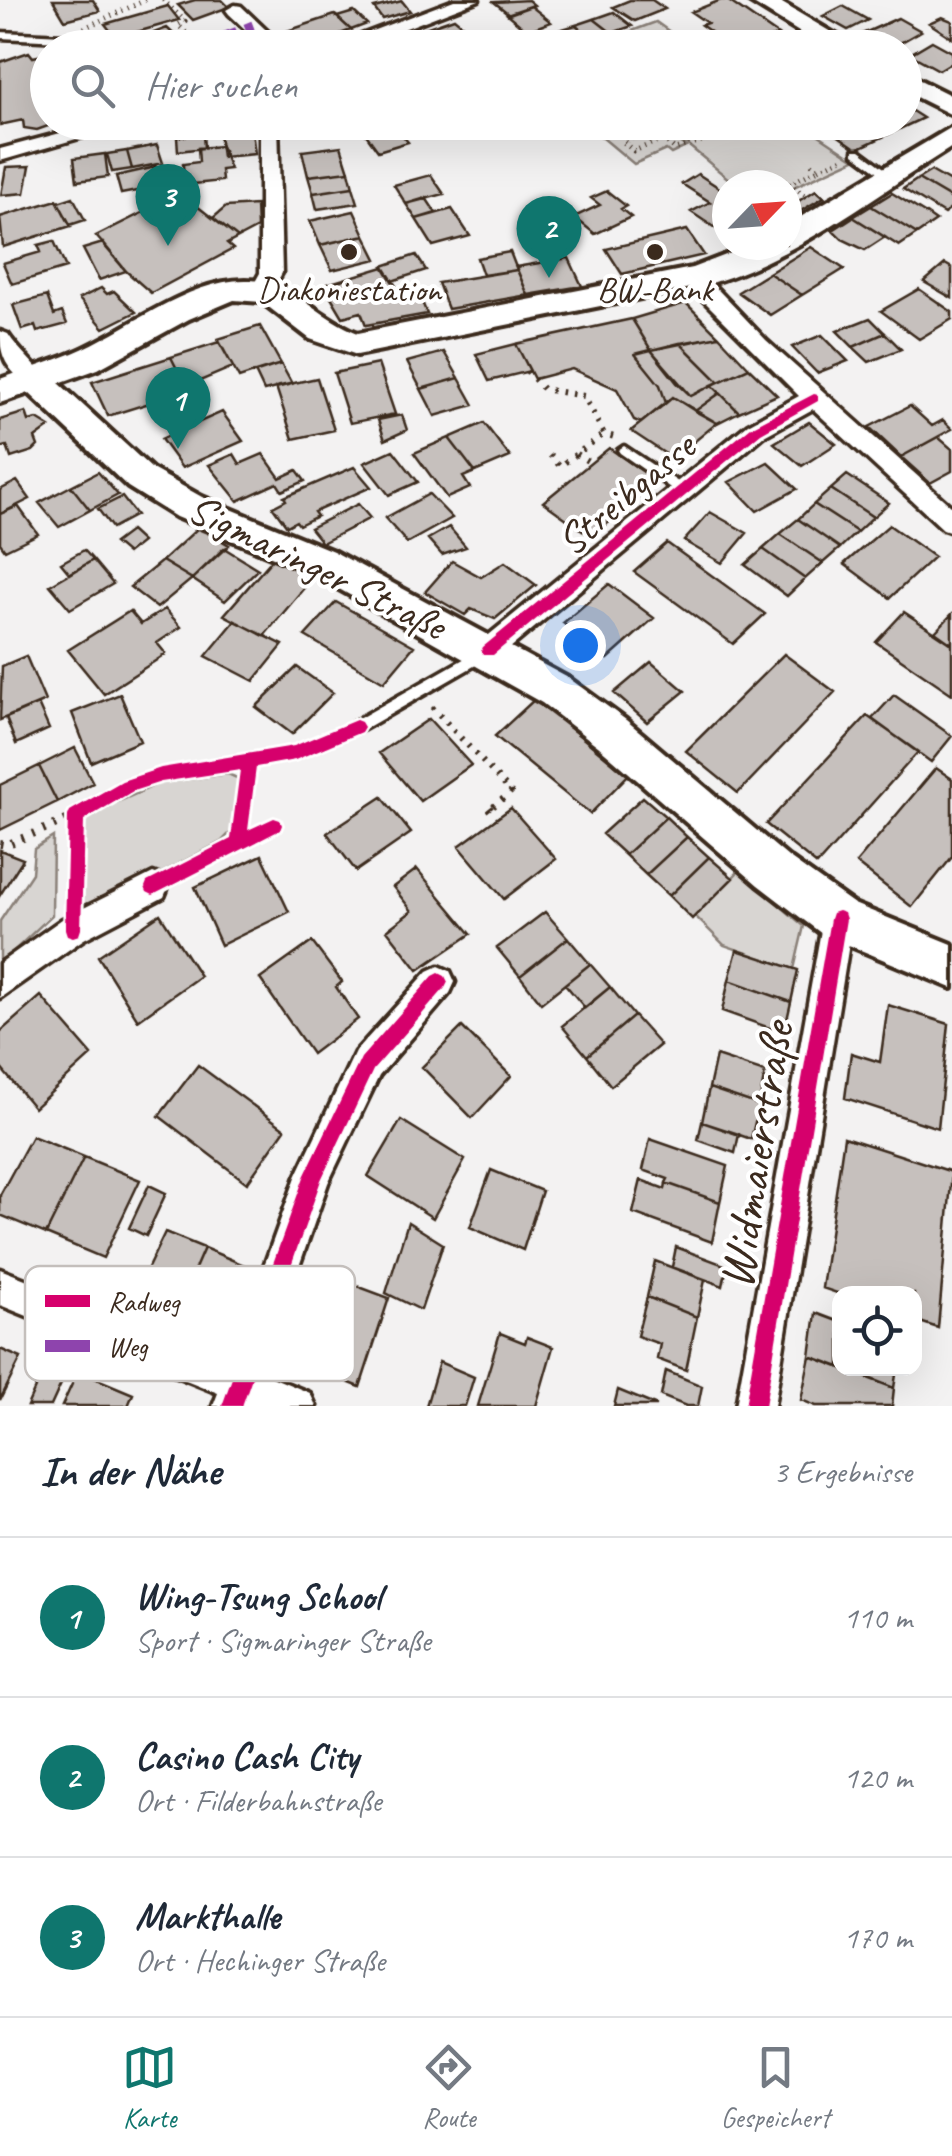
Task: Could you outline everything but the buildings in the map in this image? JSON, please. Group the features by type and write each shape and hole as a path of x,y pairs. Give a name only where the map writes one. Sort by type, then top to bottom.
{"main road":[{"path":"759,0 813,30"},
{"path":"922,90 952,107"},
{"path":"802,228 952,135"},
{"path":"18,385 86,361 208,297 231,290 261,290 292,307 321,330 357,344 694,278 747,260"},
{"name":"Sigmaringer Straße","path":"18,385 168,495 320,561 488,651 572,702 772,871 838,918 952,966"}],"street":[{"path":"386,30 470,0"},
{"path":"235,10 257,30"},
{"path":"0,155 57,140"},
{"path":"261,290 271,273 268,140"},
{"path":"694,278 814,398 952,522"},
{"name":"Sigmaringer Straße","path":"0,339 14,361 18,385"},
{"name":"Streibgasse","path":"488,651 756,430 814,398"},
{"path":"0,982 73,929 153,887"},
{"name":"Widmaierstraße","path":"755,1406 838,918"},
{"path":"282,1266 313,1178 367,1064 439,982"},
{"path":"0,1287 25,1298"},
{"path":"207,1381 236,1394 296,1406"}],"lane":[{"path":"0,35 30,36"},
{"path":"857,152 888,174"},
{"path":"622,444 683,490"},
{"name":"Streibgasse","path":"356,727 488,651"}],"path":[{"path":"80,30 146,0"},
{"path":"163,0 186,21 178,25 183,30"},
{"path":"627,140 623,142 634,151 660,140"},
{"path":"663,140 675,149 705,140"},
{"path":"802,178 819,169 809,162"},
{"path":"802,193 806,196"},
{"path":"527,372 540,392 584,396 604,434 622,444"},
{"path":"550,455 560,466 604,434"},
{"path":"576,454 591,463"},
{"path":"418,692 511,792 488,808 497,818"},
{"path":"0,844 6,845 76,816"}],"shaded area":[{"path":"656,22 667,30 635,30"},
{"path":"605,140 677,140 686,147 671,154 666,150 634,164"},
{"path":"826,140 855,159 802,183 802,170 718,170 683,141"},
{"path":"228,774 239,779 231,832 222,841 108,900 83,904 73,890 77,820 158,784"},
{"path":"53,837 52,915 0,964 0,921 32,873 34,849"},
{"path":"739,871 804,926 794,969 724,945 695,916"}],"marked path":[{"path":"240,30 253,25"}],"cycle path":[{"path":"488,651 756,430 814,398"},
{"path":"239,840 249,762 295,753 356,727"},
{"path":"73,929 76,816 128,786 161,775 249,762"},
{"path":"153,887 274,825"},
{"path":"755,1406 838,919"},
{"path":"282,1266 313,1177 367,1064 439,982"},
{"path":"232,1406 241,1381"}],"place":[{"name":"Markthalle","path":"168,246"},
{"name":"Diakoniestation","path":"349,252"},
{"name":"BW-Bank","path":"655,252"},
{"name":"Casino Cash City","path":"549,278"},
{"name":"Wing-Tsung School","path":"178,449"}]}
